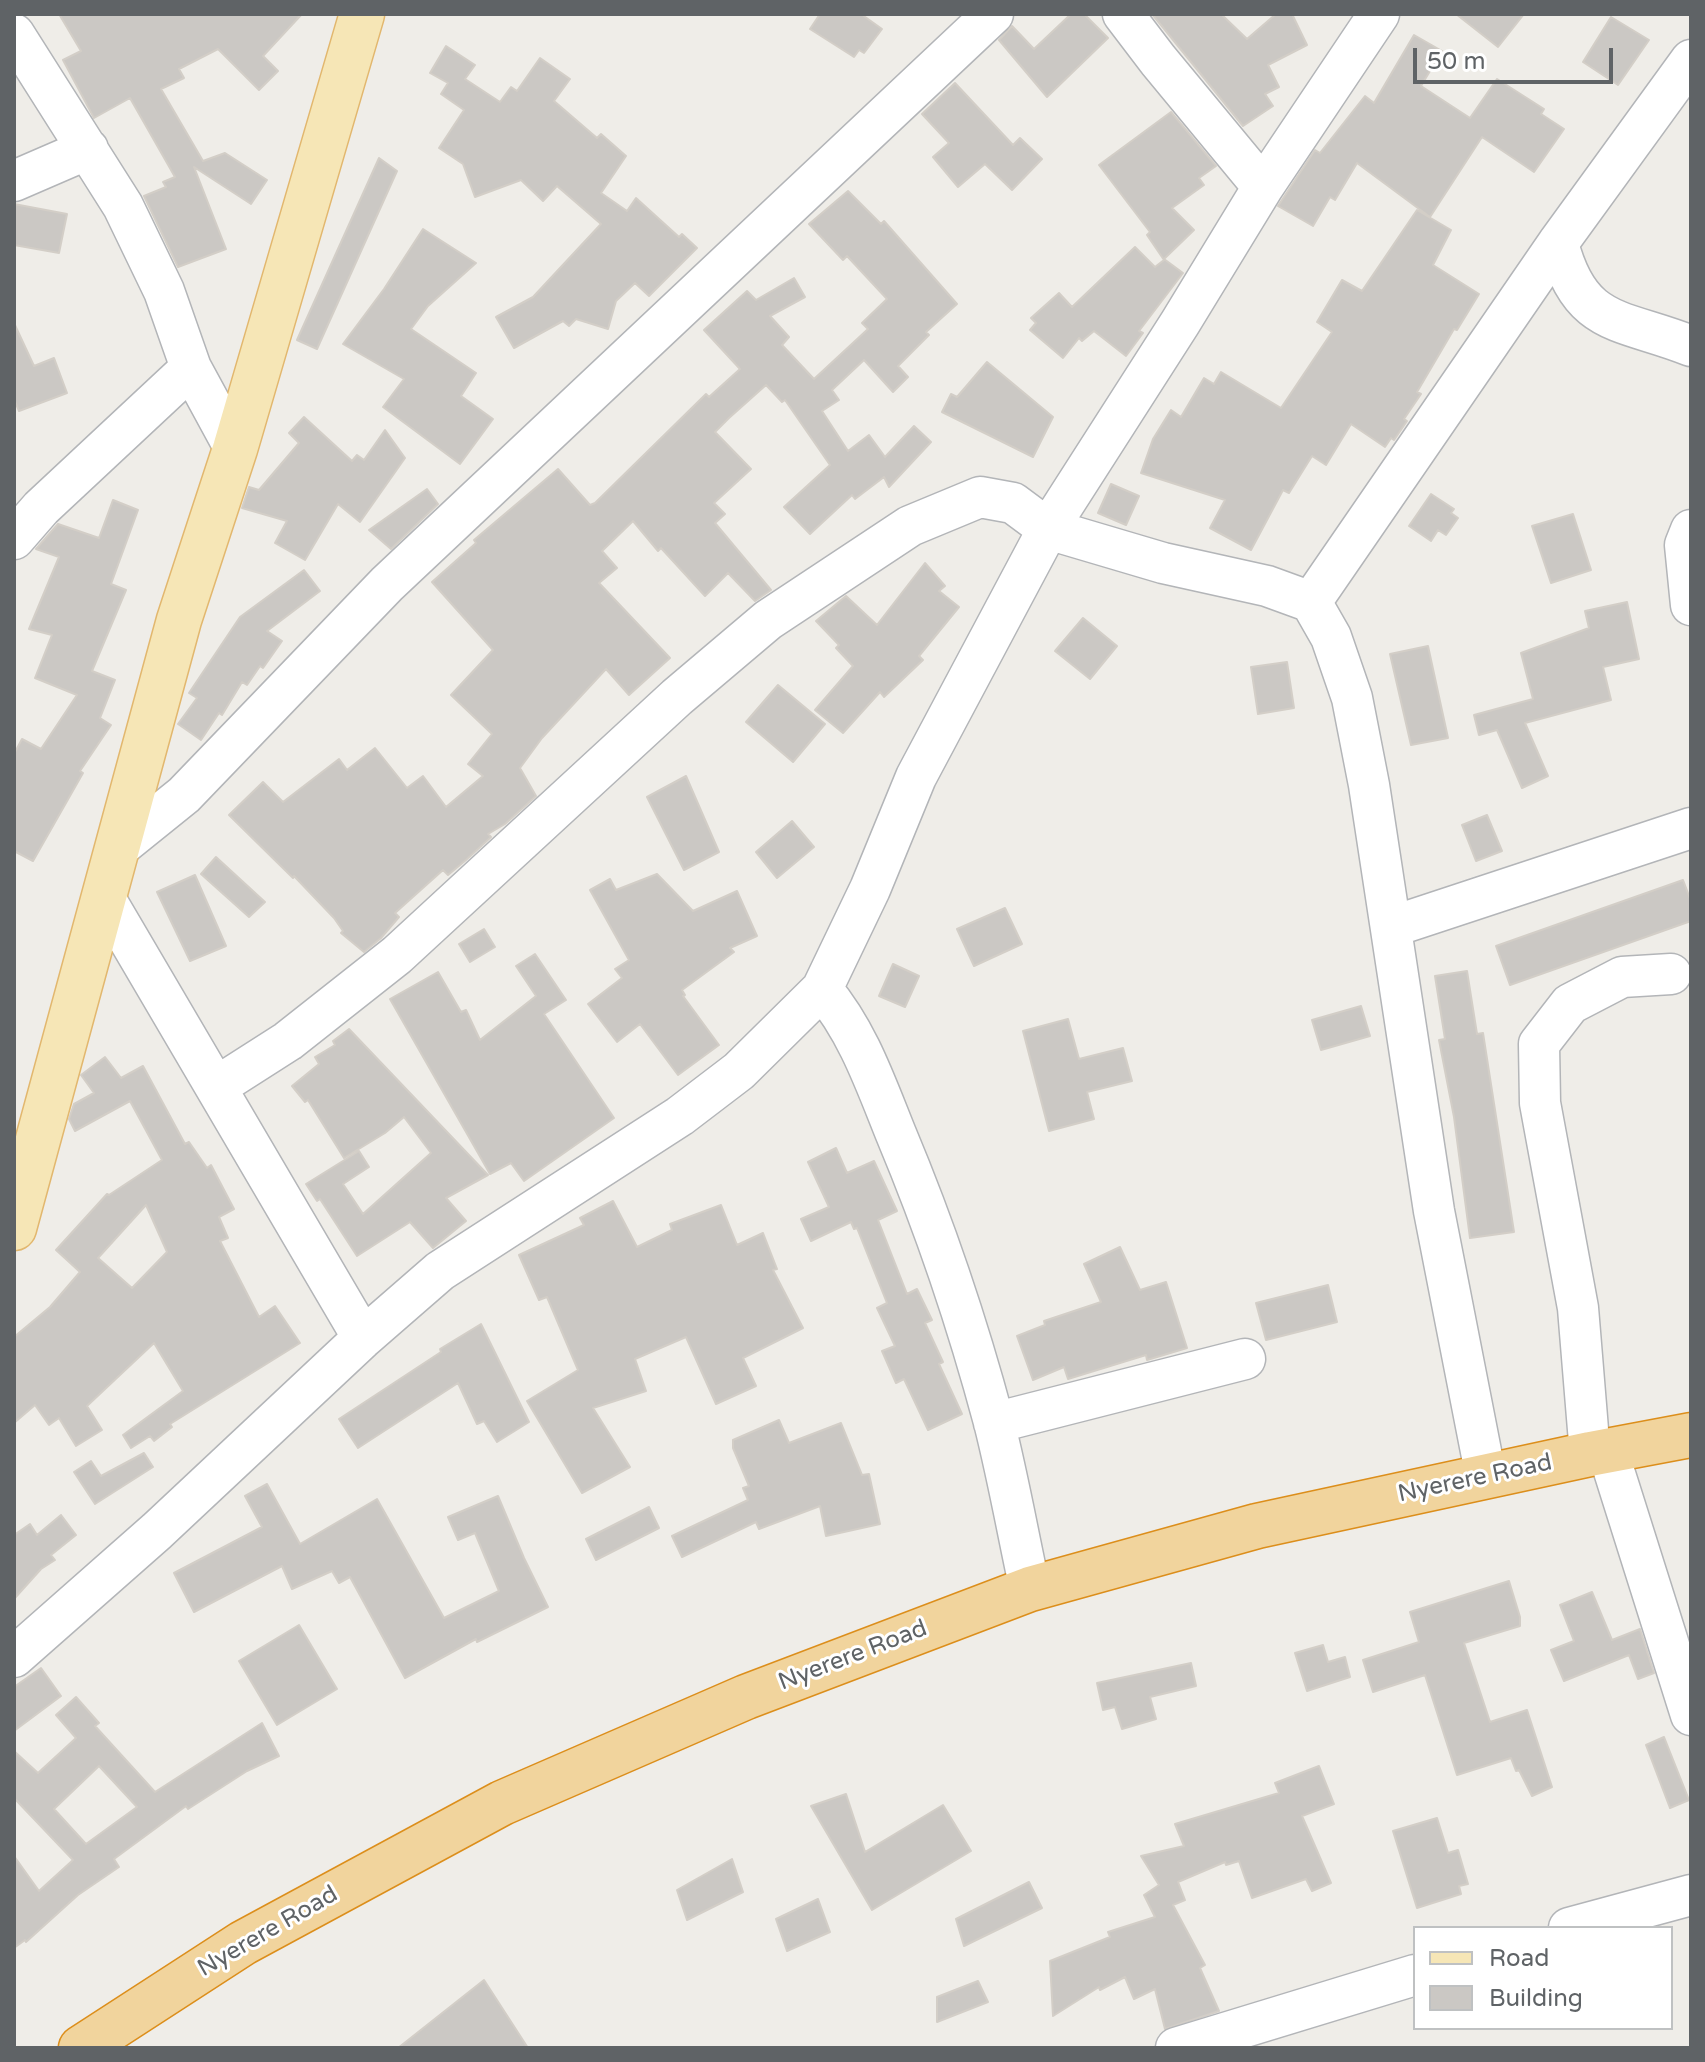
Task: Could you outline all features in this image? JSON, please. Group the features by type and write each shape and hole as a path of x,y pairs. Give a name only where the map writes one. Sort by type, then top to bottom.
{"highway":[{"name":"Nyerere Road","path":"81,2048 243,1943 502,1803 746,1697 1030,1589 1257,1526 1691,1435"}],"main road":[{"path":"14,1228 179,620 235,449 362,14"}],"street":[{"path":"117,849 184,795 387,584 993,14"},
{"path":"1123,14 1263,187"},
{"path":"14,1657 157,1531 363,1338 440,1271 680,1116 739,1071 822,989 870,889 916,777 1048,529 1263,187 1379,14"},
{"path":"14,34 123,206 153,266 191,368 235,449"},
{"path":"1311,602 1558,243 1691,60"},
{"path":"14,181 88,149"},
{"path":"1558,243 1565,271 1585,301 1600,315 1691,346"},
{"path":"14,539 41,508 191,368"},
{"path":"216,1087 288,1041 397,955 677,697 768,620 910,526 980,497 1013,503 1048,529 1163,563 1267,586 1311,602 1331,637 1352,698 1434,1211 1486,1477"},
{"path":"1691,530 1685,545 1691,605"},
{"path":"1391,927 1691,828"},
{"path":"104,897 363,1338"},
{"path":"1671,974 1622,977 1570,1004 1539,1044 1540,1103 1578,1308 1599,1453 1691,1715"},
{"path":"822,989 844,1015 863,1053 917,1185 953,1288 994,1423 1030,1589"},
{"path":"994,1423 1245,1359"},
{"path":"1576,1926 1691,1895"},
{"path":"1176,2048 1413,1976"}],"building":[{"path":"59,14 302,14 263,56 278,71 259,90 218,49 179,69 184,78 161,89 203,161 225,153 267,180 251,204 194,167 226,249 178,267 144,196 166,187 163,182 175,177 130,98 94,118 63,60 81,51"},
{"path":"820,14 861,14 882,29 864,53 859,50 854,57 810,29"},
{"path":"1071,14 1084,14 1108,38 1047,97 999,40 1012,26 1034,49"},
{"path":"1152,14 1221,14 1247,39 1276,14 1292,14 1307,45 1268,65 1279,87 1265,94 1273,106 1243,126"},
{"path":"1456,14 1524,14 1498,47"},
{"path":"1611,17 1649,40 1618,85 1583,62"},
{"path":"1414,35 1442,51 1421,86 1470,118 1497,79 1544,109 1541,114 1564,129 1534,172 1482,137 1430,217 1357,163 1335,200 1330,197 1313,226 1278,206 1315,150 1320,153 1365,96 1374,103"},
{"path":"446,46 475,65 465,79 500,102 511,87 517,91 540,58 570,79 554,101 597,138 601,134 626,156 601,193 627,211 636,198 679,237 682,234 697,248 649,296 635,283 616,301 608,329 576,319 569,326 563,321 514,348 496,317 533,297 601,224 557,186 543,201 521,180 475,197 463,164 439,148 464,110 441,94 448,83 430,73"},
{"path":"955,83 1013,145 1020,138 1042,159 1012,190 985,164 958,187 933,157 949,143 922,114"},
{"path":"1171,112 1216,166 1199,178 1204,185 1172,208 1194,230 1164,259 1183,273 1139,331 1143,333 1126,356 1094,331 1082,341 1079,338 1063,358 1030,330 1036,323 1031,318 1059,293 1072,307 1135,247 1155,267 1164,260 1147,235 1150,232 1099,165"},
{"path":"379,158 397,171 317,349 297,340"},
{"path":"848,191 881,224 884,221 957,304 926,332 929,335 898,366 908,377 893,392 864,360 832,390 839,400 822,411 848,451 869,435 885,457 914,426 931,442 889,487 884,477 855,499 852,495 810,534 784,507 830,465 785,400 782,402 766,385 729,418 715,432 751,469 714,503 725,514 715,523 771,590 755,601 728,573 705,596 661,548 658,551 633,521 602,551 617,568 599,583 670,658 629,695 606,669 542,738 520,768 536,796 505,824 488,834 491,837 448,875 443,870 395,913 399,917 364,952 341,933 343,931 334,918 294,876 229,815 263,782 283,802 339,759 347,770 375,748 407,788 423,776 446,807 483,776 468,764 492,734 451,695 493,650 432,582 476,543 474,540 558,469 590,505 595,503 706,394 709,397 740,369 704,330 747,291 756,300 794,278 805,297 770,316 789,337 782,345 814,379 868,329 862,323 887,299 847,256 843,260 809,224"},
{"path":"14,204 67,214 59,253 14,245"},
{"path":"1417,210 1451,230 1433,265 1479,294 1457,330 1454,329 1417,392 1421,394 1394,440 1391,438 1385,447 1351,424 1326,465 1312,456 1289,493 1283,490 1251,550 1210,528 1225,500 1141,473 1153,439 1171,410 1181,417 1204,378 1214,384 1221,372 1281,408 1332,332 1317,322 1342,280 1362,291"},
{"path":"423,229 476,263 428,306 411,329 476,373 461,396 493,419 460,464 383,407 404,379 343,344"},
{"path":"14,323 34,366 54,358 67,393 19,411 14,399"},
{"path":"987,362 1053,417 1033,457 942,412 951,394 957,397"},
{"path":"304,417 352,461 357,455 364,460 385,430 405,458 360,522 338,504 305,560 275,543 287,521 242,508 249,487 259,490 299,443 289,433"},
{"path":"1111,484 1139,496 1126,525 1098,513"},
{"path":"427,489 438,504 391,549 369,530"},
{"path":"1431,494 1454,509 1451,513 1458,518 1446,535 1438,530 1431,541 1409,526"},
{"path":"113,500 138,510 111,584 126,590 92,671 115,680 100,718 111,725 80,771 83,773 33,861 14,851 14,754 22,739 41,749 77,695 35,678 52,635 29,629 59,557 36,549 58,524 99,538"},
{"path":"1573,514 1591,570 1551,583 1532,526"},
{"path":"925,563 945,586 939,591 959,607 919,656 923,660 884,697 880,692 843,733 815,710 853,666 836,648 839,645 816,621 846,596 877,625"},
{"path":"304,570 320,591 267,631 282,641 263,668 260,666 247,685 242,682 222,715 219,713 201,740 178,724 197,698 189,693 240,617"},
{"path":"1627,602 1639,659 1603,667 1611,700 1525,723 1548,776 1522,788 1497,730 1479,735 1474,715 1533,699 1521,653 1589,628 1585,611"},
{"path":"1083,618 1117,646 1090,679 1055,651"},
{"path":"1428,646 1448,738 1411,745 1390,654"},
{"path":"1287,662 1294,708 1258,714 1251,667"},
{"path":"778,685 825,724 793,762 746,722"},
{"path":"686,776 719,852 684,870 647,797"},
{"path":"1487,815 1502,851 1476,861 1462,825"},
{"path":"792,821 814,847 777,878 756,852"},
{"path":"216,857 265,902 249,917 201,874"},
{"path":"657,874 693,911 737,891 757,936 730,948 734,952 682,990 683,996 719,1045 678,1075 640,1024 617,1042 588,1004 622,978 615,969 629,960 590,890 610,879 616,890"},
{"path":"195,875 226,946 190,961 157,892"},
{"path":"1683,880 1691,901 1691,921 1510,985 1496,946"},
{"path":"1005,908 1022,944 974,966 957,929"},
{"path":"484,929 495,947 470,962 459,944"},
{"path":"535,954 566,1000 544,1014 614,1118 524,1181 511,1163 490,1174 390,999 438,972 461,1012 466,1010 480,1040 536,996 516,966"},
{"path":"893,964 919,976 905,1007 879,996"},
{"path":"1467,971 1477,1034 1483,1033 1514,1232 1470,1238 1454,1117 1439,1040 1445,1039 1435,976"},
{"path":"1361,1006 1370,1036 1321,1050 1312,1020"},
{"path":"1068,1019 1079,1059 1123,1048 1132,1081 1087,1092 1094,1119 1049,1131 1023,1031"},
{"path":"349,1029 488,1175 446,1198 466,1221 433,1248 410,1222 357,1256 320,1199 317,1201 306,1184 359,1151 369,1167 343,1184 363,1214 431,1153 404,1117 385,1133 344,1158 308,1100 305,1102 292,1086 319,1064 315,1057 335,1045 333,1041"},
{"path":"105,1057 121,1078 143,1066 185,1144 189,1142 207,1168 211,1165 234,1209 219,1217 228,1238 220,1241 259,1317 275,1306 300,1343 170,1424 172,1427 154,1441 150,1436 131,1448 123,1435 183,1391 154,1343 87,1406 102,1430 76,1446 59,1418 49,1425 35,1405 14,1423 14,1337 50,1307 80,1272 56,1250 107,1194 162,1160 130,1101 75,1131 69,1119 74,1104 94,1093 81,1075","holes":["146,1205 167,1252 132,1288 98,1258"]},
{"path":"836,1148 847,1173 874,1161 897,1211 878,1220 907,1294 917,1289 932,1320 925,1323 943,1362 939,1364 962,1414 928,1430 904,1379 896,1383 882,1351 895,1346 877,1308 887,1303 857,1228 854,1229 851,1222 811,1241 801,1219 829,1207 808,1162"},
{"path":"613,1201 637,1247 672,1230 670,1224 721,1205 737,1245 763,1233 777,1269 773,1270 803,1328 743,1358 756,1386 716,1404 686,1337 635,1359 646,1391 593,1408 630,1467 582,1493 527,1401 578,1370 547,1297 539,1300 519,1255 584,1225 580,1218"},
{"path":"1120,1247 1140,1290 1166,1282 1187,1348 1147,1360 1146,1355 1068,1379 1064,1367 1033,1380 1017,1336 1045,1325 1044,1321 1101,1302 1084,1264"},
{"path":"1328,1285 1337,1322 1266,1340 1256,1303"},
{"path":"481,1324 529,1422 497,1442 484,1421 477,1424 458,1383 358,1448 339,1419"},
{"path":"779,1420 789,1443 841,1423 862,1475 869,1474 880,1524 826,1536 820,1506 759,1529 756,1522 682,1557 672,1536 748,1500 743,1488 749,1486 733,1448 733,1440"},
{"path":"144,1453 153,1467 95,1504 74,1472 91,1461 101,1476"},
{"path":"267,1484 300,1544 377,1499 444,1618 499,1591 475,1533 458,1540 448,1517 498,1496 548,1607 477,1642 476,1639 405,1678 350,1577 339,1583 332,1571 292,1589 282,1566 194,1612 174,1573 262,1527 245,1496"},
{"path":"649,1507 659,1528 596,1560 586,1539"},
{"path":"61,1515 76,1535 51,1555 55,1560 41,1569 14,1599 14,1535 30,1524 37,1535"},
{"path":"1509,1581 1520,1626 1464,1643 1490,1722 1527,1710 1552,1787 1532,1796 1511,1758 1457,1775 1425,1675 1373,1692 1363,1660 1419,1642 1410,1612"},
{"path":"1592,1592 1612,1640 1640,1629 1654,1673 1638,1679 1629,1655 1564,1681 1551,1650 1574,1641 1560,1605"},
{"path":"299,1625 337,1689 277,1725 239,1661"},
{"path":"1323,1645 1328,1662 1345,1657 1350,1677 1307,1691 1295,1653"},
{"path":"1191,1663 1196,1686 1150,1697 1156,1719 1122,1729 1115,1707 1103,1710 1097,1683"},
{"path":"41,1668 61,1696 14,1731 14,1687"},
{"path":"76,1697 99,1723 95,1726 155,1792 262,1723 279,1756 247,1771 188,1809 186,1806 114,1859 119,1867 78,1895 26,1942 14,1948 14,1856 39,1891 73,1860 14,1798 14,1751 38,1773 76,1738 56,1715","holes":["99,1766 137,1807 86,1844 54,1809"]},
{"path":"1664,1737 1689,1800 1670,1808 1646,1745"},
{"path":"1319,1766 1334,1804 1302,1816 1331,1883 1312,1891 1306,1879 1252,1898 1239,1861 1226,1865 1225,1862 1178,1882 1185,1900 1173,1905 1205,1965 1200,1968 1219,2011 1165,2029 1155,1989 1134,1999 1125,1977 1100,1990 1099,1987 1053,2016 1050,1961 1110,1937 1108,1932 1155,1917 1144,1895 1159,1885 1141,1856 1184,1846 1175,1824 1279,1793 1275,1783"},
{"path":"846,1794 865,1852 943,1805 971,1851 872,1910 811,1806"},
{"path":"1437,1818 1448,1853 1458,1850 1468,1884 1459,1886 1461,1894 1417,1908 1393,1831"},
{"path":"732,1859 743,1892 687,1920 677,1890"},
{"path":"1029,1882 1042,1908 964,1946 956,1919"},
{"path":"818,1899 830,1932 787,1951 776,1919"},
{"path":"484,1980 528,2048 398,2048"},
{"path":"978,1981 988,2002 937,2022 937,1997"}]}
